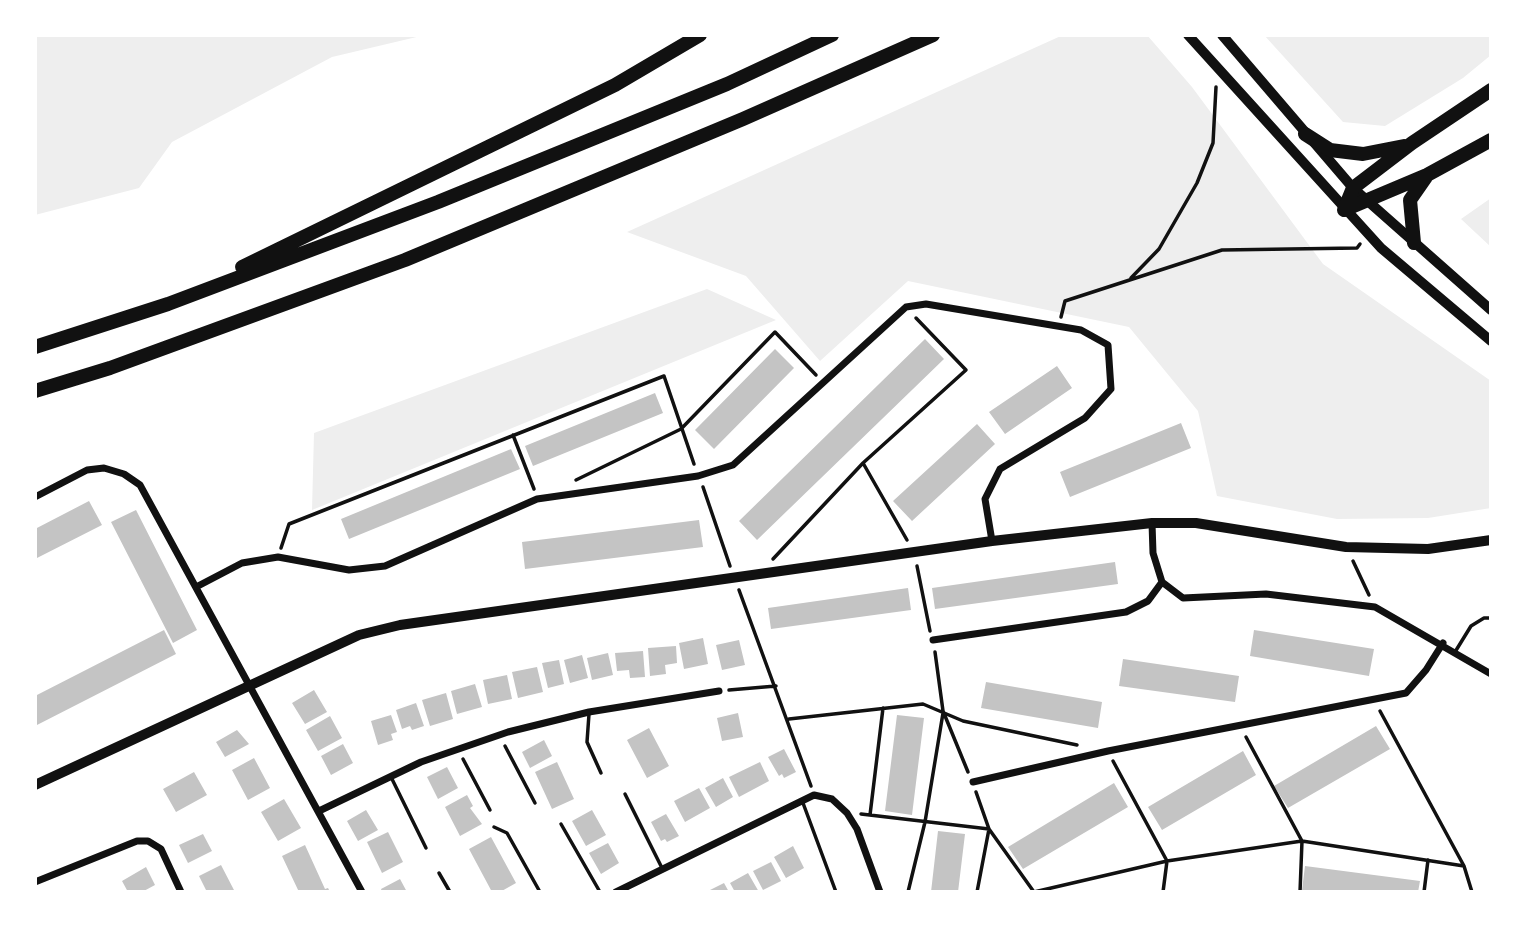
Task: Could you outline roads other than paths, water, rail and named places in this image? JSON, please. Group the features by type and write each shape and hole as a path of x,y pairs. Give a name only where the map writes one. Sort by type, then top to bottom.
{"highway":[{"path":"168,304 615,85 700,35"},
{"path":"35,347 168,304 438,202 727,84 832,35"},
{"path":"35,391 110,368 405,260 743,119 933,35"},
{"path":"1344,210 1353,188 1491,90"},
{"path":"1305,134 1330,150 1363,154 1412,144"},
{"path":"1344,210 1427,175 1491,140"},
{"path":"1414,243 1410,200 1427,175"}],"main road":[{"path":"1188,35 1381,248 1491,341"},
{"path":"1222,35 1353,188 1491,310"},
{"path":"35,785 359,635 401,625 992,541 1152,523 1196,523 1346,547 1428,549 1491,540"}],"street":[{"path":"198,586 242,563 278,556 349,570 384,566 537,499 698,476 733,465 906,307 926,304 1081,330 1108,345 1111,389 1085,418 1000,469 985,499 992,541"},
{"path":"35,497 87,470 104,468 124,474 140,485 198,586 362,892"},
{"path":"1152,523 1153,553 1162,582 1182,598 1266,594 1375,607 1443,643 1491,674"},
{"path":"933,640 1126,612 1148,601 1162,582"},
{"path":"973,782 1108,751 1406,693 1426,670 1443,643"},
{"path":"319,811 391,777 499,735 589,712 719,691"},
{"path":"616,892 814,795 832,799 847,813 857,829 880,892"},
{"path":"35,882 137,841 149,841 161,849 181,892"}],"lane":[{"path":"1455,652 1471,626 1483,618 1491,618"},
{"path":"589,712 587,742 601,773"},
{"path":"391,777 426,848"},
{"path":"625,794 662,868"},
{"path":"802,800 836,892"},
{"path":"439,873 450,892"}]}
